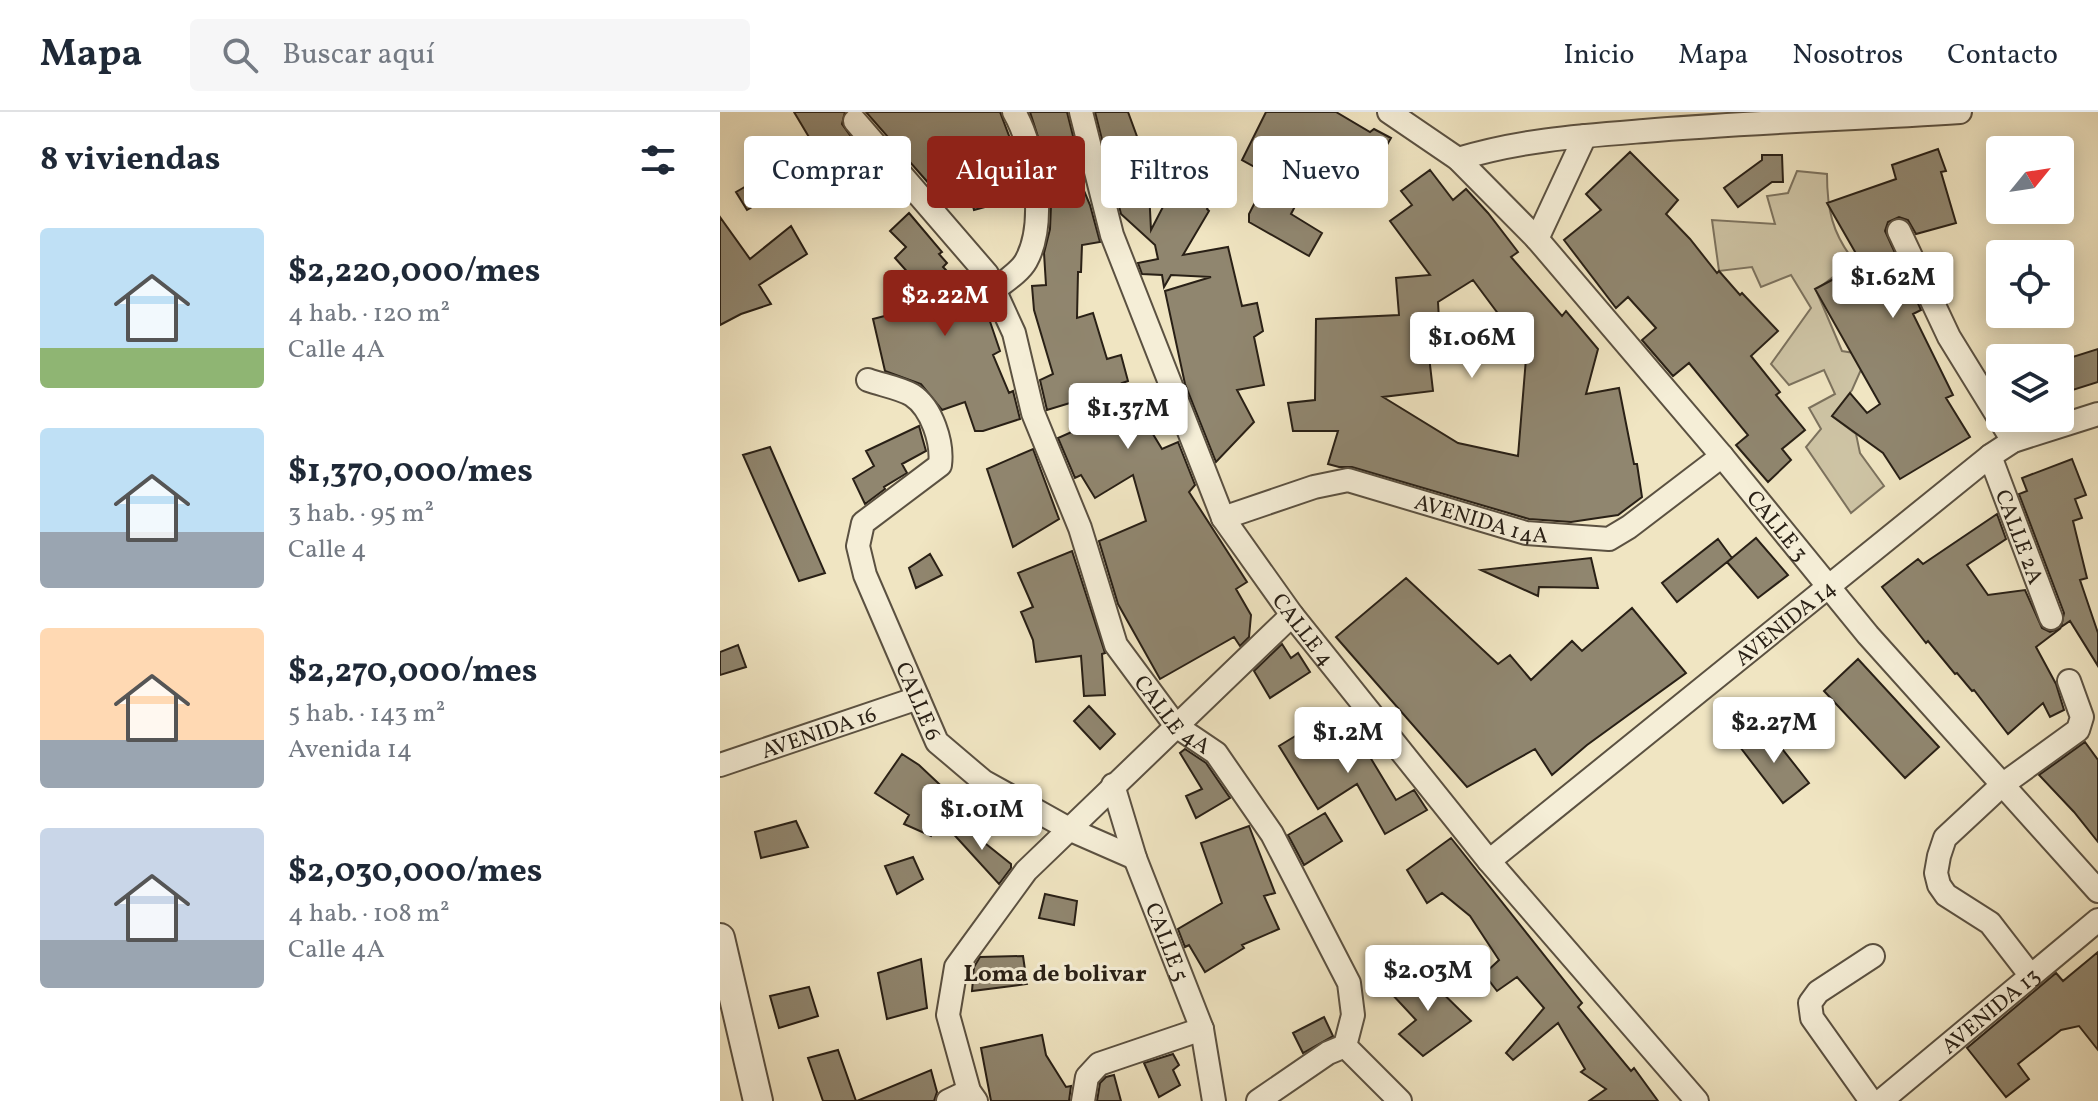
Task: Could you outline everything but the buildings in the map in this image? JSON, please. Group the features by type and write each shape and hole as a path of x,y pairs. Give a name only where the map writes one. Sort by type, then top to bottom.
{"street":[{"path":"994,290 1026,264 1038,227 1032,164 1024,128 1014,112"},
{"name":"CALLE 4","path":"1081,112 1112,235 1223,518 1292,615 1489,861 1697,1101"},
{"name":"CALLE 3","path":"1389,112 1458,159 1537,239 1722,456 1868,635 2098,891"},
{"path":"1458,159 1502,146 1750,117 1960,112"},
{"name":"CALLE 4A","path":"855,121 987,274 1014,333 1033,413 1080,528 1116,645 1176,726 1216,753 1272,834 1349,983 1353,1015 1345,1046"},
{"path":"1537,239 1585,136"},
{"path":"1899,231 1949,337 2013,441"},
{"name":"CALLE 6","path":"868,380 910,394 921,403 940,441 940,465 863,523 858,546 865,575 937,742 983,781 1071,830 1135,858"},
{"name":"AVENIDA 14","path":"1489,861 1990,456 2013,441 2098,414"},
{"name":"AVENIDA 14A","path":"1223,518 1314,487 1348,480 1526,533 1609,539 1722,456"},
{"name":"CALLE 2A","path":"1990,456 2051,618"},
{"path":"948,1101 972,1096 948,1015 956,967 1026,871 1292,615"},
{"path":"2031,976 1990,923 1946,895 1936,873 1945,838 2002,785 2078,730 2082,717 2069,681"},
{"name":"AVENIDA 16","path":"720,765 918,698"},
{"name":"CALLE 5","path":"1113,785 1135,858 1202,1029 1214,1101"},
{"name":"AVENIDA 13","path":"1881,1101 2098,920"},
{"path":"720,938 730,1027 758,1101"},
{"path":"1871,1101 1812,1018 1810,1003 1818,992 1873,956"},
{"path":"1083,1101 1087,1077 1099,1064 1202,1029"},
{"path":"1258,1101 1328,1053 1345,1046 1400,1101"}],"shaded area":[{"path":"1797,171 1827,174 1832,220 1840,241 1854,261 1816,290 1842,351 1854,353 1864,363 1852,390 1832,416 1856,434 1860,453 1884,486 1851,513 1806,447 1821,429 1809,408 1835,394 1824,370 1789,385 1771,364 1811,308 1791,275 1761,287 1752,267 1719,271 1712,220 1775,224 1767,196 1788,193"}],"district":[{"name":"Loma de bolivar","path":"1055,973"}]}
